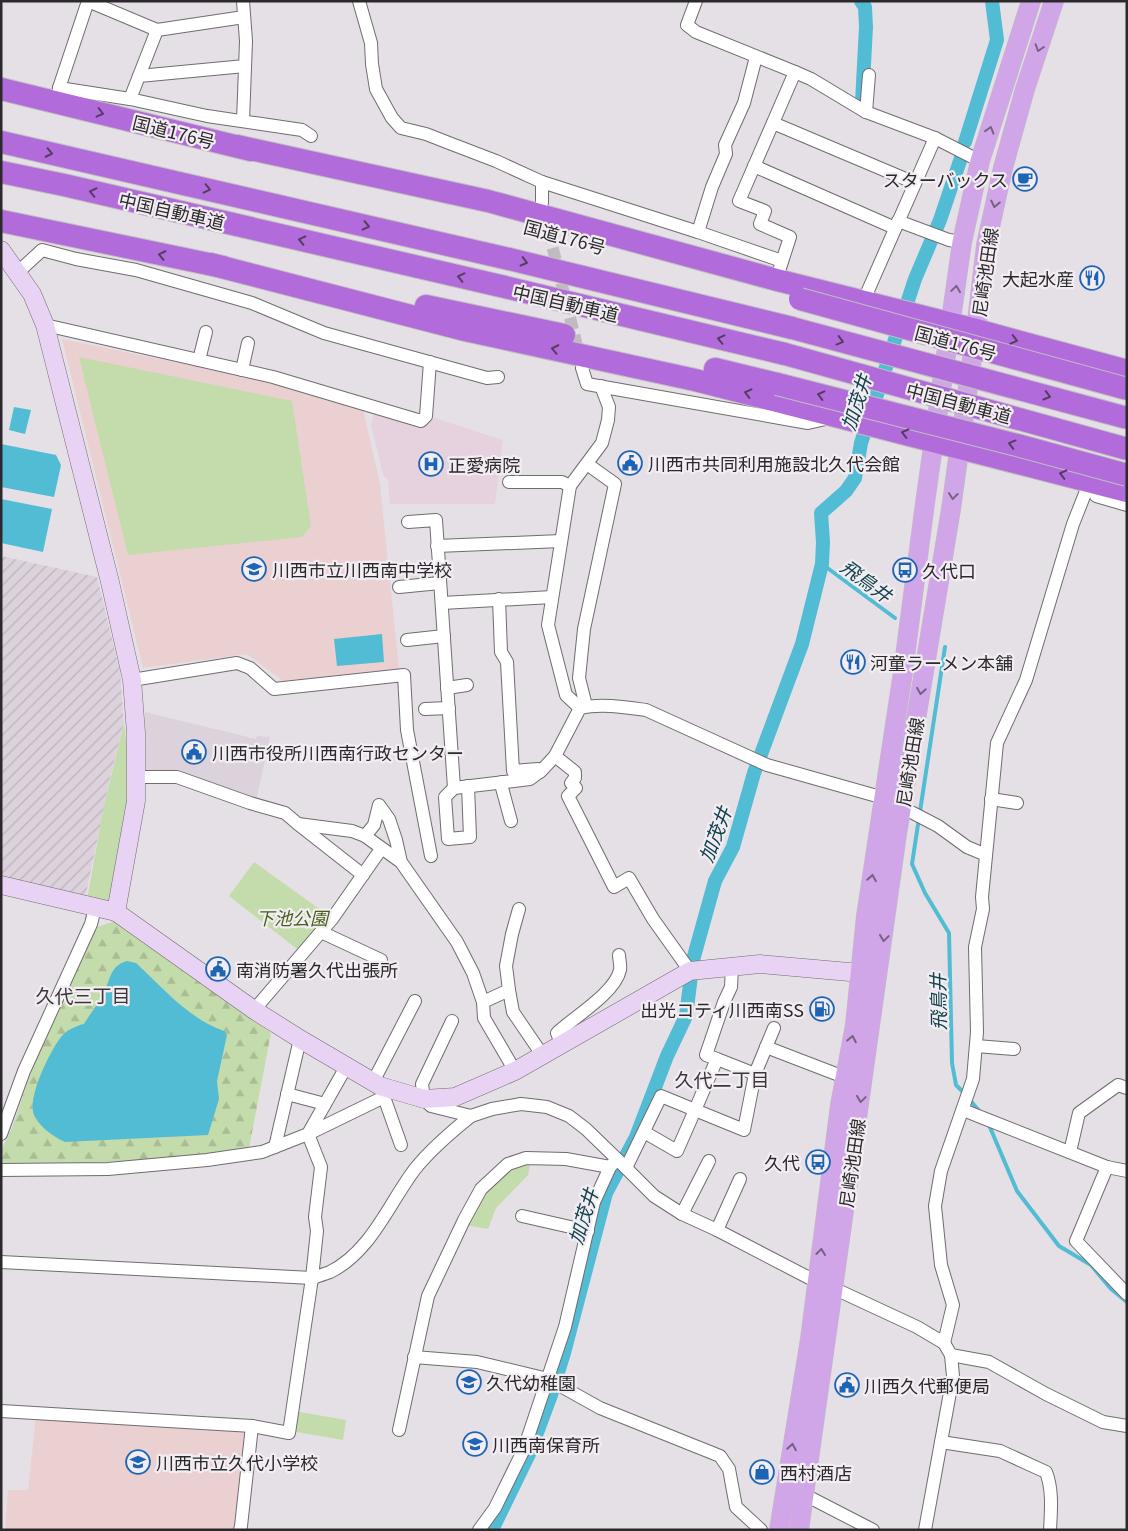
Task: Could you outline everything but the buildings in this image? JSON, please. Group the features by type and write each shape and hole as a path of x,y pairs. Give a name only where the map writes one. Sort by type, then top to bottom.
{"highway":[{"name":"国道176号","path":"1,90 58,95 237,146 800,299 1126,373"},
{"name":"中国自動車道","path":"1,142 509,259 792,328 1127,418"},
{"path":"237,146 488,201 780,270 863,302 976,330 1126,373"},
{"name":"中国自動車道","path":"1,172 467,278 785,354 1127,449"},
{"path":"1,221 452,311 777,384 1127,475"},
{"path":"210,264 464,330 622,363 838,416 1127,491"}],"main road":[{"name":"尼崎池田線","path":"799,1530 805,1495 844,1078 855,1025 870,976 866,916 903,672 962,242 980,161 1030,1"},
{"name":"尼崎池田線","path":"779,1530 810,1339 825,1285 870,976 902,808 950,519 986,245 1003,168 1025,89 1054,1"}],"street":[{"path":"244,17 157,30 88,1 58,95 130,100 207,116 302,130 311,136"},
{"path":"243,1 246,66 243,121"},
{"path":"359,1 371,43 376,89 392,118 401,128 416,131 496,160 542,182 698,232 780,270 790,237 760,224 765,211 739,201 795,72"},
{"path":"696,1 687,25 696,32 795,72 866,112 935,138 980,161"},
{"path":"130,100 157,30"},
{"path":"698,232 712,187 726,154 725,145 744,103 756,57"},
{"path":"140,76 246,66"},
{"path":"866,112 869,75"},
{"path":"773,123 915,183"},
{"path":"397,136 416,131"},
{"path":"863,302 935,138"},
{"path":"754,166 896,225 962,242"},
{"path":"542,182 542,203"},
{"path":"1,250 32,294 45,325 110,582 132,680 136,801 116,912"},
{"path":"16,273 42,250 76,259 136,270 252,303 324,333 487,378 498,377"},
{"path":"45,325 273,377 421,421 426,416 430,362"},
{"path":"199,360 206,332"},
{"path":"242,370 248,343"},
{"path":"582,368 587,384 808,423 838,416"},
{"path":"601,386 608,407 608,420 602,443 570,486 548,625 566,695 583,707 626,706 646,710 767,765 884,798 938,826 967,847 986,855"},
{"path":"468,786 470,837 448,840 445,797 454,788 468,786 530,779 540,772 555,756 583,707 579,678 584,629 615,484 587,464"},
{"path":"1090,481 1096,496 1127,505"},
{"path":"944,1343 953,1305 941,1265 935,1206 941,1172 974,1079 977,998 975,947 983,909 986,855 997,743 1026,680 1073,524 1090,481"},
{"path":"509,482 562,482 570,486"},
{"path":"408,522 435,515 454,788"},
{"path":"437,546 519,546 561,541"},
{"path":"399,587 440,582"},
{"path":"442,603 552,597"},
{"path":"499,599 501,652 507,662 513,771 538,769 540,772"},
{"path":"407,640 444,636"},
{"path":"132,680 237,664 250,668 274,689 404,675 407,730 431,856"},
{"path":"447,688 467,686"},
{"path":"425,709 448,708"},
{"path":"555,756 575,772 575,778 571,783 576,788 568,796 614,887 629,878 653,919 690,971"},
{"path":"136,777 177,777 250,804 285,814 363,875"},
{"path":"502,782 511,821"},
{"path":"991,799 1017,803"},
{"path":"365,836 374,824 380,805 389,819 401,862"},
{"path":"298,824 352,831 365,836 401,862 457,942 483,1002 484,1018 515,1071"},
{"path":"254,1010 348,898 381,849"},
{"path":"1,885 116,912 254,1010 379,1088 424,1099 456,1097 515,1071 690,971 760,964 870,976"},
{"path":"1,1134 24,1071 91,924 95,908"},
{"path":"519,909 506,966 509,990 513,1012 543,1056"},
{"path":"321,932 380,960"},
{"path":"561,1043 557,1033 600,998 614,983 620,970 619,955"},
{"path":"732,966 731,987 706,1055 755,1074"},
{"path":"483,1002 509,990"},
{"path":"1,1170 108,1169 207,1160 262,1152 308,1134 379,1088 415,1001"},
{"path":"452,1021 422,1084 424,1099 431,1106 471,1116"},
{"path":"479,1530 494,1508 524,1449 564,1327 594,1202 617,1165 644,1132 661,1096 744,1130 755,1074 774,1028"},
{"path":"275,1147 300,1039"},
{"path":"976,1046 1014,1050"},
{"path":"766,1047 844,1078"},
{"path":"644,1132 677,1151 717,1059"},
{"path":"308,1134 346,1067"},
{"path":"1070,1152 1079,1113 1118,1085 1127,1088"},
{"path":"379,1088 401,1145"},
{"path":"287,1094 325,1104"},
{"path":"1,1262 312,1278 331,1271 353,1256 371,1236 415,1168 446,1137 471,1116 492,1109 521,1104 547,1106 569,1116 586,1129 617,1165 654,1196 682,1214 825,1285 917,1327 944,1343 951,1355 953,1376 925,1530"},
{"path":"963,1110 1107,1167 1127,1171"},
{"path":"1,1411 252,1426 288,1433 312,1278 317,1231 315,1218 321,1168 308,1134"},
{"path":"399,1430 428,1296 464,1220 481,1190 508,1164 526,1158 566,1159 617,1165"},
{"path":"682,1214 709,1161"},
{"path":"1107,1167 1076,1241 1127,1294"},
{"path":"717,1230 740,1179"},
{"path":"522,1216 588,1231"},
{"path":"951,1355 989,1362 1046,1394 1103,1422 1127,1426"},
{"path":"414,1357 477,1362 548,1379 600,1408 720,1456 729,1470 736,1507 761,1530"},
{"path":"240,1530 252,1426"},
{"path":"941,1442 1000,1451 1046,1472 1050,1481 1050,1530"},
{"path":"805,1495 873,1530"}],"shaded area":[{"name":"川西市立川西南中学校","path":"62,339 301,388 318,397 363,409 380,483 399,669 283,681 247,654 143,668"},
{"path":"374,412 431,417 503,440 495,504 390,504 388,480 383,474 371,426"},
{"path":"1,556 97,577 120,672 124,723 109,782 85,899 1,877"},
{"path":"145,712 256,739 257,736 270,737 256,801 146,770"},
{"name":"川西市立久代小学校","path":"36,1417 245,1430 241,1497 233,1530 5,1530 8,1490 28,1490"}],"green space":[{"path":"79,357 292,401 311,526 302,537 128,555"},
{"path":"124,723 133,800 112,905 87,900 103,810"},
{"name":"下池公園","path":"254,862 329,916 301,952 229,896"},
{"path":"115,921 271,1033 249,1148 206,1156 6,1168 1,1151 12,1128 34,1064 97,927"},
{"path":"523,1163 530,1164 528,1175 496,1208 488,1229 466,1225 499,1173"},
{"path":"294,1411 346,1420 343,1440 291,1431"}],"water":[{"path":"14,407 31,410 25,434 9,430"},
{"path":"1,444 56,455 61,465 54,497 1,487"},
{"path":"1,499 52,509 43,552 1,543"},
{"path":"382,634 384,662 337,666 334,639"},
{"path":"127,961 136,963 188,1011 211,1026 224,1031 227,1035 217,1081 219,1099 208,1135 65,1142 48,1132 35,1117 33,1100 36,1088 45,1064 56,1044 69,1030 84,1024 106,989 111,974 117,966"}],"waterway":[{"name":"加茂井","path":"861,1 865,7 866,27 862,102"},
{"name":"加茂井","path":"965,142 997,40 992,1"},
{"name":"加茂井","path":"492,1530 529,1454 551,1395 564,1353 606,1193 636,1137 667,1056 686,1016 693,960 715,881 733,847 754,773 802,644 822,564 821,513 846,491 855,478 861,443 915,279 940,220 962,155"},
{"name":"飛鳥井","path":"822,564 895,618"},
{"name":"飛鳥井","path":"945,647 912,864 925,893 949,933 952,1063 956,1085 965,1094"},
{"name":"飛鳥井","path":"969,1099 981,1113"},
{"name":"飛鳥井","path":"989,1125 1017,1191 1059,1246 1091,1265 1111,1289 1127,1302"}],"tunnel":[{"path":"544,213 580,358"}],"place":[{"name":"スターバックス","path":"1025,179"},
{"name":"大起水産","path":"1092,278"},
{"name":"川西市共同利用施設北久代会館","path":"630,463"},
{"name":"正愛病院","path":"431,464"},
{"name":"川西市立川西南中学校","path":"254,569"},
{"name":"久代口","path":"905,570"},
{"name":"河童ラーメン本舗","path":"853,662"},
{"name":"川西市役所川西南行政センター","path":"194,752"},
{"name":"南消防署久代出張所","path":"218,969"},
{"name":"出光コティ川西南SS","path":"822,1009"},
{"name":"久代","path":"818,1162"},
{"name":"久代幼稚園","path":"469,1382"},
{"name":"川西久代郵便局","path":"847,1385"},
{"name":"川西南保育所","path":"475,1444"},
{"name":"川西市立久代小学校","path":"138,1462"},
{"name":"西村酒店","path":"762,1472"}],"district":[{"name":"久代三丁目","path":"83,994"},
{"name":"久代二丁目","path":"722,1078"}]}
